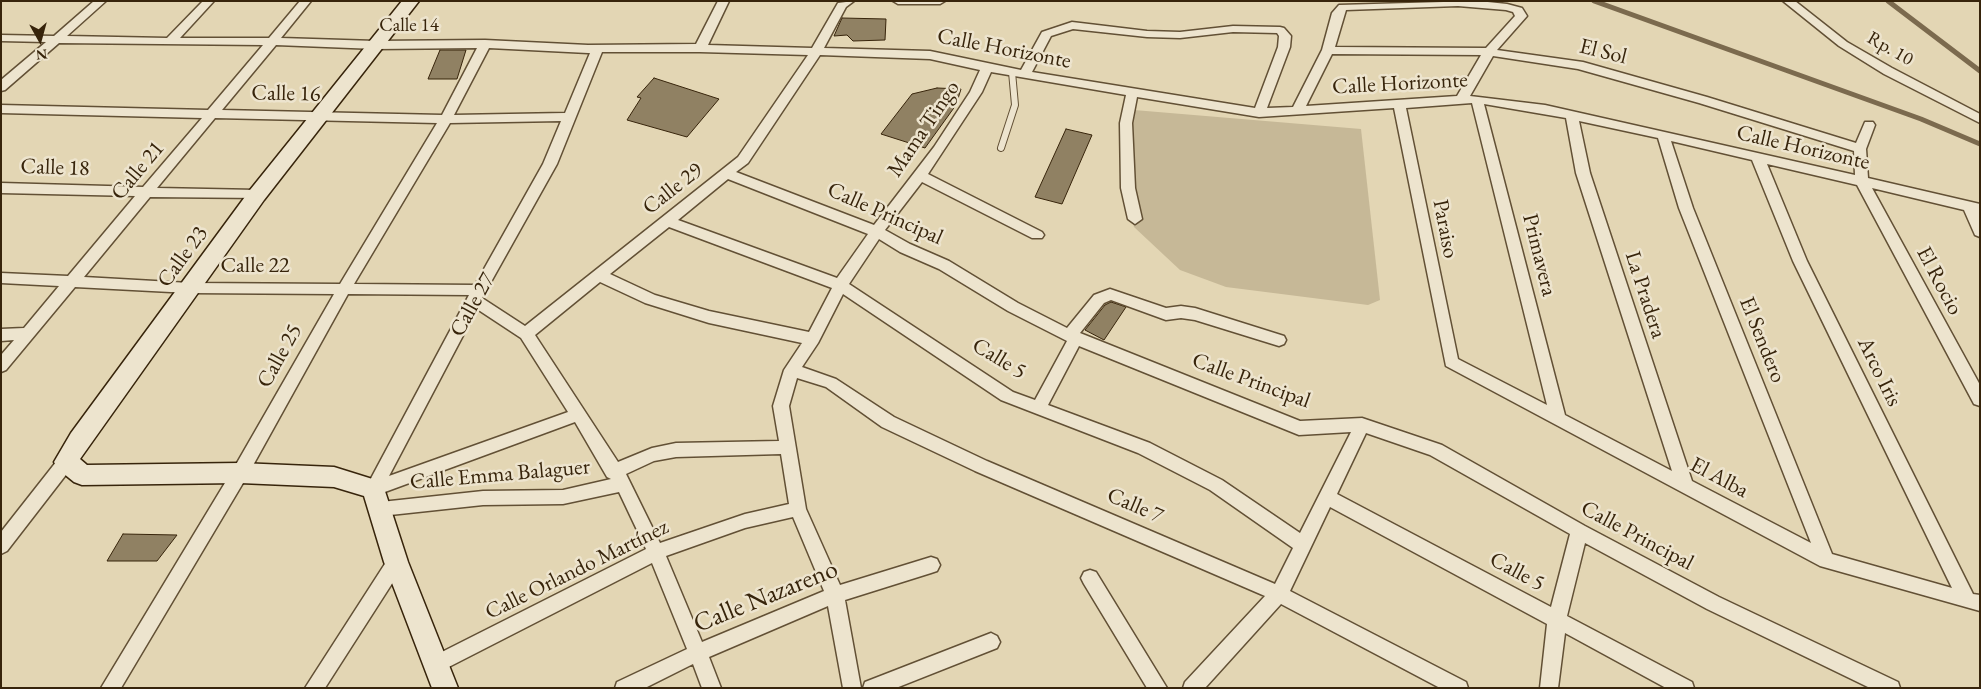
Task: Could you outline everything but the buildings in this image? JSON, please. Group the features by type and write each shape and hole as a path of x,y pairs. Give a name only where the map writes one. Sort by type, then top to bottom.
{"street":[{"path":"1,87 59,39 100,1"},
{"path":"170,42 209,1"},
{"name":"Calle 21","path":"1,366 306,1"},
{"name":"Calle 23","path":"1,546 66,462 79,440 257,195 411,1"},
{"path":"700,48 724,1"},
{"name":"Calle 29","path":"526,334 598,274 743,160 816,52 842,5 849,1"},
{"path":"898,1 940,1"},
{"name":"Rp. 10","path":"1788,1 1843,44 1888,71 1980,120"},
{"path":"1298,110 1328,50 1338,12 1343,7 1352,5 1458,3 1506,7 1518,10 1521,16 1489,52 1462,100"},
{"path":"1025,74 1046,34 1072,25 1147,34 1180,35 1233,29 1280,30 1285,36 1284,47 1259,114"},
{"name":"Calle 14","path":"1,38 170,42 272,41 376,45 485,44 816,52"},
{"name":"Calle 25","path":"110,688 240,473 344,288 446,119 485,44"},
{"name":"Calle 27","path":"377,499 477,295 550,164 598,48"},
{"name":"El Sol","path":"1328,50 1489,52 1580,65 1703,100 1860,149"},
{"name":"Calle Horizonte","path":"816,52 930,55 987,68 1259,114 1477,99 1572,115 1974,207"},
{"name":"Mama Tingo","path":"852,688 835,595 798,509 781,406 792,370 813,339 840,286 921,176 976,92 987,68"},
{"path":"1132,93 1126,123 1128,188 1135,219"},
{"name":"Primavera","path":"1477,99 1559,421"},
{"name":"Paraiso","path":"1399,104 1451,362"},
{"name":"Calle 16","path":"1,109 446,119 571,117"},
{"name":"La Pradera","path":"1572,115 1583,173 1685,486"},
{"path":"1862,182 1860,149 1869,125"},
{"name":"El Sendero","path":"1663,135 1686,208 1826,560"},
{"name":"Arco Iris","path":"1758,158 1800,262 1973,602"},
{"name":"Calle Principal","path":"727,174 878,232 905,248 944,265 1013,307 1073,337 1299,428 1362,425 1436,450 1578,531 1713,603 1890,688"},
{"path":"921,176 1037,235"},
{"name":"El Rocio","path":"1862,182 1980,400"},
{"name":"Calle 18","path":"1,188 257,195"},
{"path":"1974,207 1980,232"},
{"name":"Calle 5","path":"667,220 840,286 1007,396 1144,448 1216,485 1304,545"},
{"path":"598,274 650,299 709,317 813,339"},
{"name":"Calle 22","path":"1,278 190,288 344,288 477,295"},
{"path":"1039,407 1073,337 1099,299 1110,294 1166,314 1181,312 1195,314 1278,340"},
{"path":"477,295 526,334 618,478 656,552 712,688"},
{"path":"1,335 27,334"},
{"name":"El Alba","path":"1451,362 1559,421 1826,560 1973,602"},
{"name":"Calle 7","path":"792,370 831,383 888,422 981,466 1155,539 1279,594 1459,688"},
{"path":"377,499 577,415"},
{"path":"1195,687 1279,594 1362,425"},
{"name":"Calle Emma Balaguer","path":"377,499 563,496 618,478 652,454 676,450 788,447"},
{"path":"66,462 82,475 240,473 334,477 377,499 396,562 445,688"},
{"name":"Calle 5","path":"1326,497 1684,688"},
{"name":"Calle Orlando Martínez","path":"437,664 656,552 745,521 798,509"},
{"path":"1549,688 1558,620 1578,531"},
{"path":"314,688 396,562"},
{"name":"Calle Nazareno","path":"624,688 697,653 835,595 931,565"},
{"path":"1090,578 1158,688"},
{"path":"872,688 991,642"}],"lane":[{"path":"1002,148 1015,105 1012,72"}],"shaded area":[{"path":"1134,110 1361,129 1380,300 1368,305 1226,287 1180,270 1134,227 1126,200"}],"waterway":[{"path":"1594,1 1921,119 1980,144"},
{"path":"1888,1 1980,71"}]}
